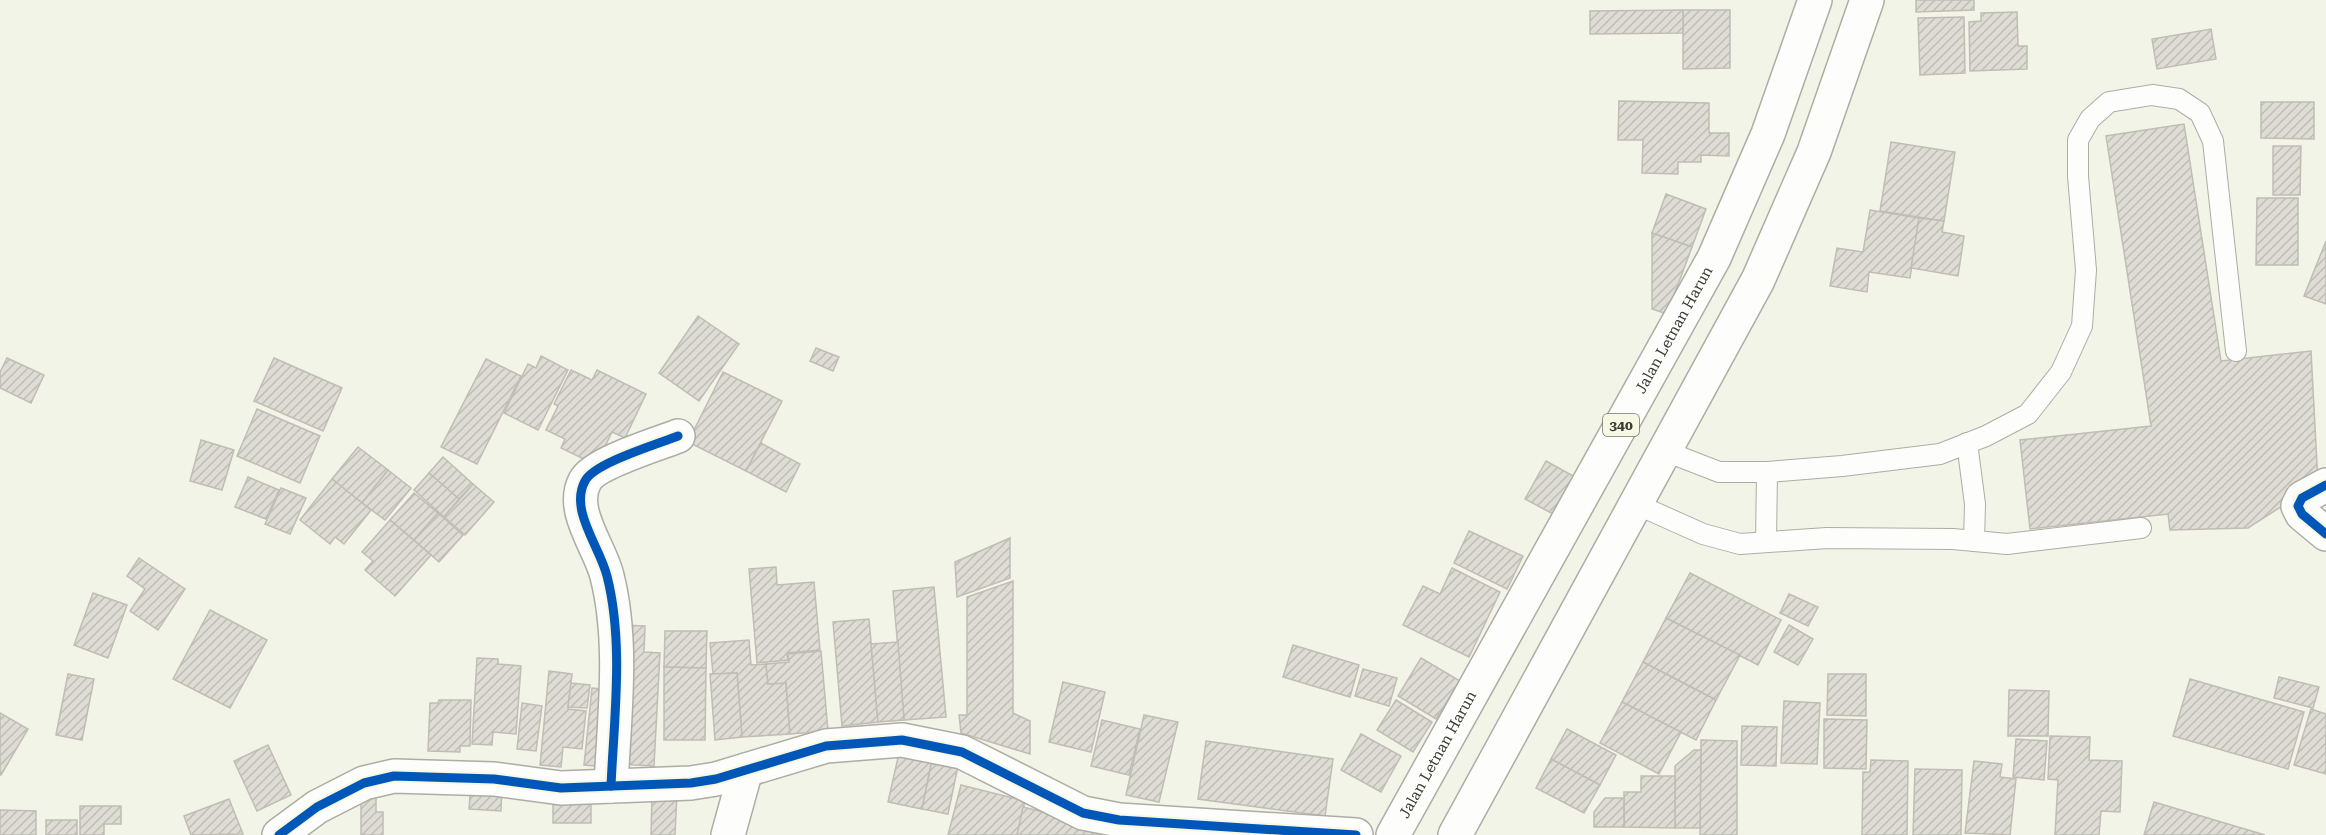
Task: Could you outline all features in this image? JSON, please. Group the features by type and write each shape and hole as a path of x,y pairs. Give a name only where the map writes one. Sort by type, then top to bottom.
{"main road":[{"name":"Jalan Letnan Harun","path":"1394,835 1714,258 1768,134 1815,0"},
{"path":"1455,835 1758,279 1814,152 1867,0"},
{"path":"1751,172 1797,190"},
{"path":"611,786 616,686 613,610 607,574 581,507 580,492 586,478 598,469 678,436"},
{"path":"2326,485 2302,498 2298,506 2302,514 2326,534"},
{"path":"279,835 317,807 364,783 394,777 494,779 561,788 691,783 716,779 826,746 902,740 962,752 1083,813 1119,820 1356,835"},
{"path":"728,835 746,770"}],"lane":[{"path":"1665,451 1719,472 1767,472 1842,466 1940,454 1967,444 2028,414 2061,372 2082,326 2086,270 2078,176 2078,140 2090,119 2109,102 2152,95 2179,99 2200,113 2212,141 2236,351"},
{"path":"1967,444 1975,504 1974,541"},
{"path":"1766,542 1767,472"},
{"path":"1636,504 1703,534 1740,544 1827,538 1974,541 2007,544 2141,528"}],"building":[{"path":"1916,0 1974,0 1974,10 1916,12"},
{"path":"1683,10 1730,10 1730,68 1683,69"},
{"path":"1683,10 1683,33 1590,34 1590,11"},
{"path":"2017,12 2018,46 2027,46 2027,69 1970,71 1969,22 1981,21 1981,13"},
{"path":"1964,17 1965,73 1920,75 1918,18"},
{"path":"2211,29 2216,59 2157,69 2152,39"},
{"path":"1619,101 1709,103 1709,133 1729,133 1729,156 1701,155 1701,162 1678,162 1678,174 1642,173 1643,140 1618,140"},
{"path":"2261,102 2314,102 2314,139 2261,138"},
{"path":"2184,124 2221,361 2311,351 2318,483 2248,528 2170,530 2168,514 2030,529 2020,440 2151,426 2106,136"},
{"path":"1891,142 1955,152 1944,221 1880,211"},
{"path":"2273,146 2301,146 2300,195 2273,195"},
{"path":"1666,194 1706,209 1692,247 1652,233"},
{"path":"2257,198 2298,198 2298,265 2256,265"},
{"path":"1870,210 1919,218 1910,278 1869,272 1867,292 1830,286 1837,248 1863,252"},
{"path":"1919,218 1944,221 1942,232 1964,236 1958,276 1911,268"},
{"path":"1652,233 1692,247 1667,314 1652,309"},
{"path":"2326,241 2326,304 2304,296"},
{"path":"698,316 739,344 699,401 659,373"},
{"path":"816,348 839,357 833,371 810,361"},
{"path":"541,356 568,370 538,430 504,413 528,364 536,368"},
{"path":"7,358 44,375 31,403 0,388 0,372"},
{"path":"274,358 342,388 323,431 254,401"},
{"path":"486,359 521,376 477,464 441,447"},
{"path":"571,370 592,380 597,370 646,394 625,438 612,432 596,465 561,448 565,439 546,430 558,406 554,404"},
{"path":"723,372 782,401 746,471 688,442"},
{"path":"257,409 320,436 300,483 237,456"},
{"path":"201,440 234,450 222,490 190,481"},
{"path":"761,443 800,464 786,492 746,471"},
{"path":"358,447 388,470 362,503 332,479"},
{"path":"443,457 473,484 459,499 429,473"},
{"path":"1546,461 1577,478 1555,515 1525,499"},
{"path":"388,470 411,488 385,520 362,503"},
{"path":"429,473 459,499 444,517 414,490"},
{"path":"248,477 279,490 266,519 235,507"},
{"path":"332,479 371,510 344,544 335,537 330,544 300,520"},
{"path":"473,484 494,502 465,535 444,517"},
{"path":"281,488 306,498 290,534 265,524"},
{"path":"414,493 438,513 414,540 390,520"},
{"path":"438,513 463,535 439,562 414,540"},
{"path":"390,520 431,555 395,596 365,570 373,561 362,552"},
{"path":"1469,531 1523,556 1507,589 1454,563"},
{"path":"1010,538 1010,578 957,597 955,562"},
{"path":"139,558 185,589 158,630 130,611 145,589 127,576"},
{"path":"776,567 777,585 814,582 820,650 787,653 788,660 757,663 749,569"},
{"path":"1452,568 1500,592 1469,657 1403,625 1423,586 1440,594"},
{"path":"1690,573 1781,620 1758,665 1666,618"},
{"path":"1013,581 1013,713 1030,721 1030,754 961,733 959,715 967,715 967,597"},
{"path":"934,587 946,717 904,720 893,591"},
{"path":"93,593 127,605 108,658 74,645"},
{"path":"1789,594 1818,607 1808,626 1780,613"},
{"path":"210,610 267,640 230,708 173,679"},
{"path":"1666,618 1740,655 1716,700 1643,662"},
{"path":"869,619 878,722 842,726 833,622"},
{"path":"623,625 645,626 644,652 660,653 654,766 616,764"},
{"path":"1789,625 1813,639 1798,665 1774,652"},
{"path":"665,631 707,631 706,668 664,667"},
{"path":"749,640 751,665 766,664 768,684 786,683 790,734 742,737 737,673 713,674 710,643"},
{"path":"898,642 904,720 878,722 871,644"},
{"path":"1293,645 1359,665 1350,697 1283,677"},
{"path":"821,651 828,731 790,734 786,683 768,684 766,664 789,662 788,654"},
{"path":"477,658 498,659 498,664 521,666 516,734 493,732 492,745 472,744"},
{"path":"1421,658 1460,681 1436,719 1398,696"},
{"path":"1643,662 1716,700 1696,740 1622,702"},
{"path":"664,667 706,668 705,740 664,740"},
{"path":"1363,669 1397,678 1389,706 1355,696"},
{"path":"549,671 572,674 568,709 586,711 582,749 563,747 561,767 540,765"},
{"path":"737,673 742,737 715,740 710,674"},
{"path":"68,674 94,679 82,740 56,735"},
{"path":"1828,674 1866,674 1866,716 1827,715"},
{"path":"2279,677 2319,687 2313,708 2274,698"},
{"path":"2190,679 2304,712 2288,769 2173,736"},
{"path":"1063,682 1105,692 1091,752 1049,742"},
{"path":"571,683 590,685 587,708 568,707"},
{"path":"592,688 614,690 606,767 584,765"},
{"path":"2009,690 2049,691 2048,736 2008,736"},
{"path":"439,700 471,700 470,746 460,746 460,752 428,751 430,703 438,703"},
{"path":"1396,700 1432,722 1413,752 1377,730"},
{"path":"1784,701 1820,703 1817,764 1781,763"},
{"path":"1622,702 1681,732 1659,774 1600,743"},
{"path":"522,703 542,706 536,751 517,749"},
{"path":"2311,709 2326,714 2326,774 2294,765"},
{"path":"0,713 28,729 1,775 0,775"},
{"path":"1144,715 1178,722 1159,802 1126,795"},
{"path":"1824,719 1867,720 1866,769 1824,768"},
{"path":"1102,720 1140,729 1129,775 1091,766"},
{"path":"1742,726 1777,727 1776,766 1741,765"},
{"path":"1567,729 1616,755 1600,785 1551,759"},
{"path":"1361,734 1401,756 1381,792 1341,770"},
{"path":"2050,736 2090,737 2089,760 2122,761 2120,812 2101,811 2099,835 2055,835 2058,780 2048,779"},
{"path":"2016,739 2047,741 2044,780 2013,777"},
{"path":"1701,740 1737,741 1737,835 1700,835"},
{"path":"1206,741 1333,759 1325,816 1198,799"},
{"path":"268,745 291,795 257,811 234,761"},
{"path":"1694,750 1701,750 1700,828 1675,828 1675,766"},
{"path":"899,753 932,760 922,809 888,802"},
{"path":"1551,759 1600,785 1584,813 1536,788"},
{"path":"932,760 958,766 948,814 922,809"},
{"path":"1871,760 1908,761 1907,835 1862,835 1863,772 1870,772"},
{"path":"1974,761 2002,764 2000,777 2016,779 2010,835 1965,833"},
{"path":"1915,769 1962,770 1961,835 1913,835"},
{"path":"1641,776 1675,776 1675,828 1624,827 1624,792 1641,792"},
{"path":"471,783 502,785 501,811 469,809"},
{"path":"961,785 1025,801 1017,835 948,835"},
{"path":"361,793 376,793 376,812 383,812 383,835 361,835"},
{"path":"553,793 591,793 591,823 553,823"},
{"path":"652,793 677,793 675,835 651,835"},
{"path":"1605,798 1624,798 1624,827 1594,827 1594,812"},
{"path":"229,799 243,834 191,835 184,816"},
{"path":"2154,802 2265,835 2144,835"},
{"path":"80,806 121,806 121,824 104,824 104,835 80,835"},
{"path":"1023,807 1102,826 1100,835 1017,835"},
{"path":"0,810 36,811 36,835 0,835"},
{"path":"46,820 77,820 77,835 46,835"}],"cycle path":[{"path":"611,786 617,654 615,628 607,576 583,516 581,492 585,481 591,474 613,461 678,436"},
{"path":"2326,485 2302,498 2298,506 2302,514 2326,534"},
{"path":"279,835 317,807 364,783 394,776 494,779 561,788 691,783 716,779 826,746 902,740 962,752 1083,813 1119,820 1356,835"}]}
